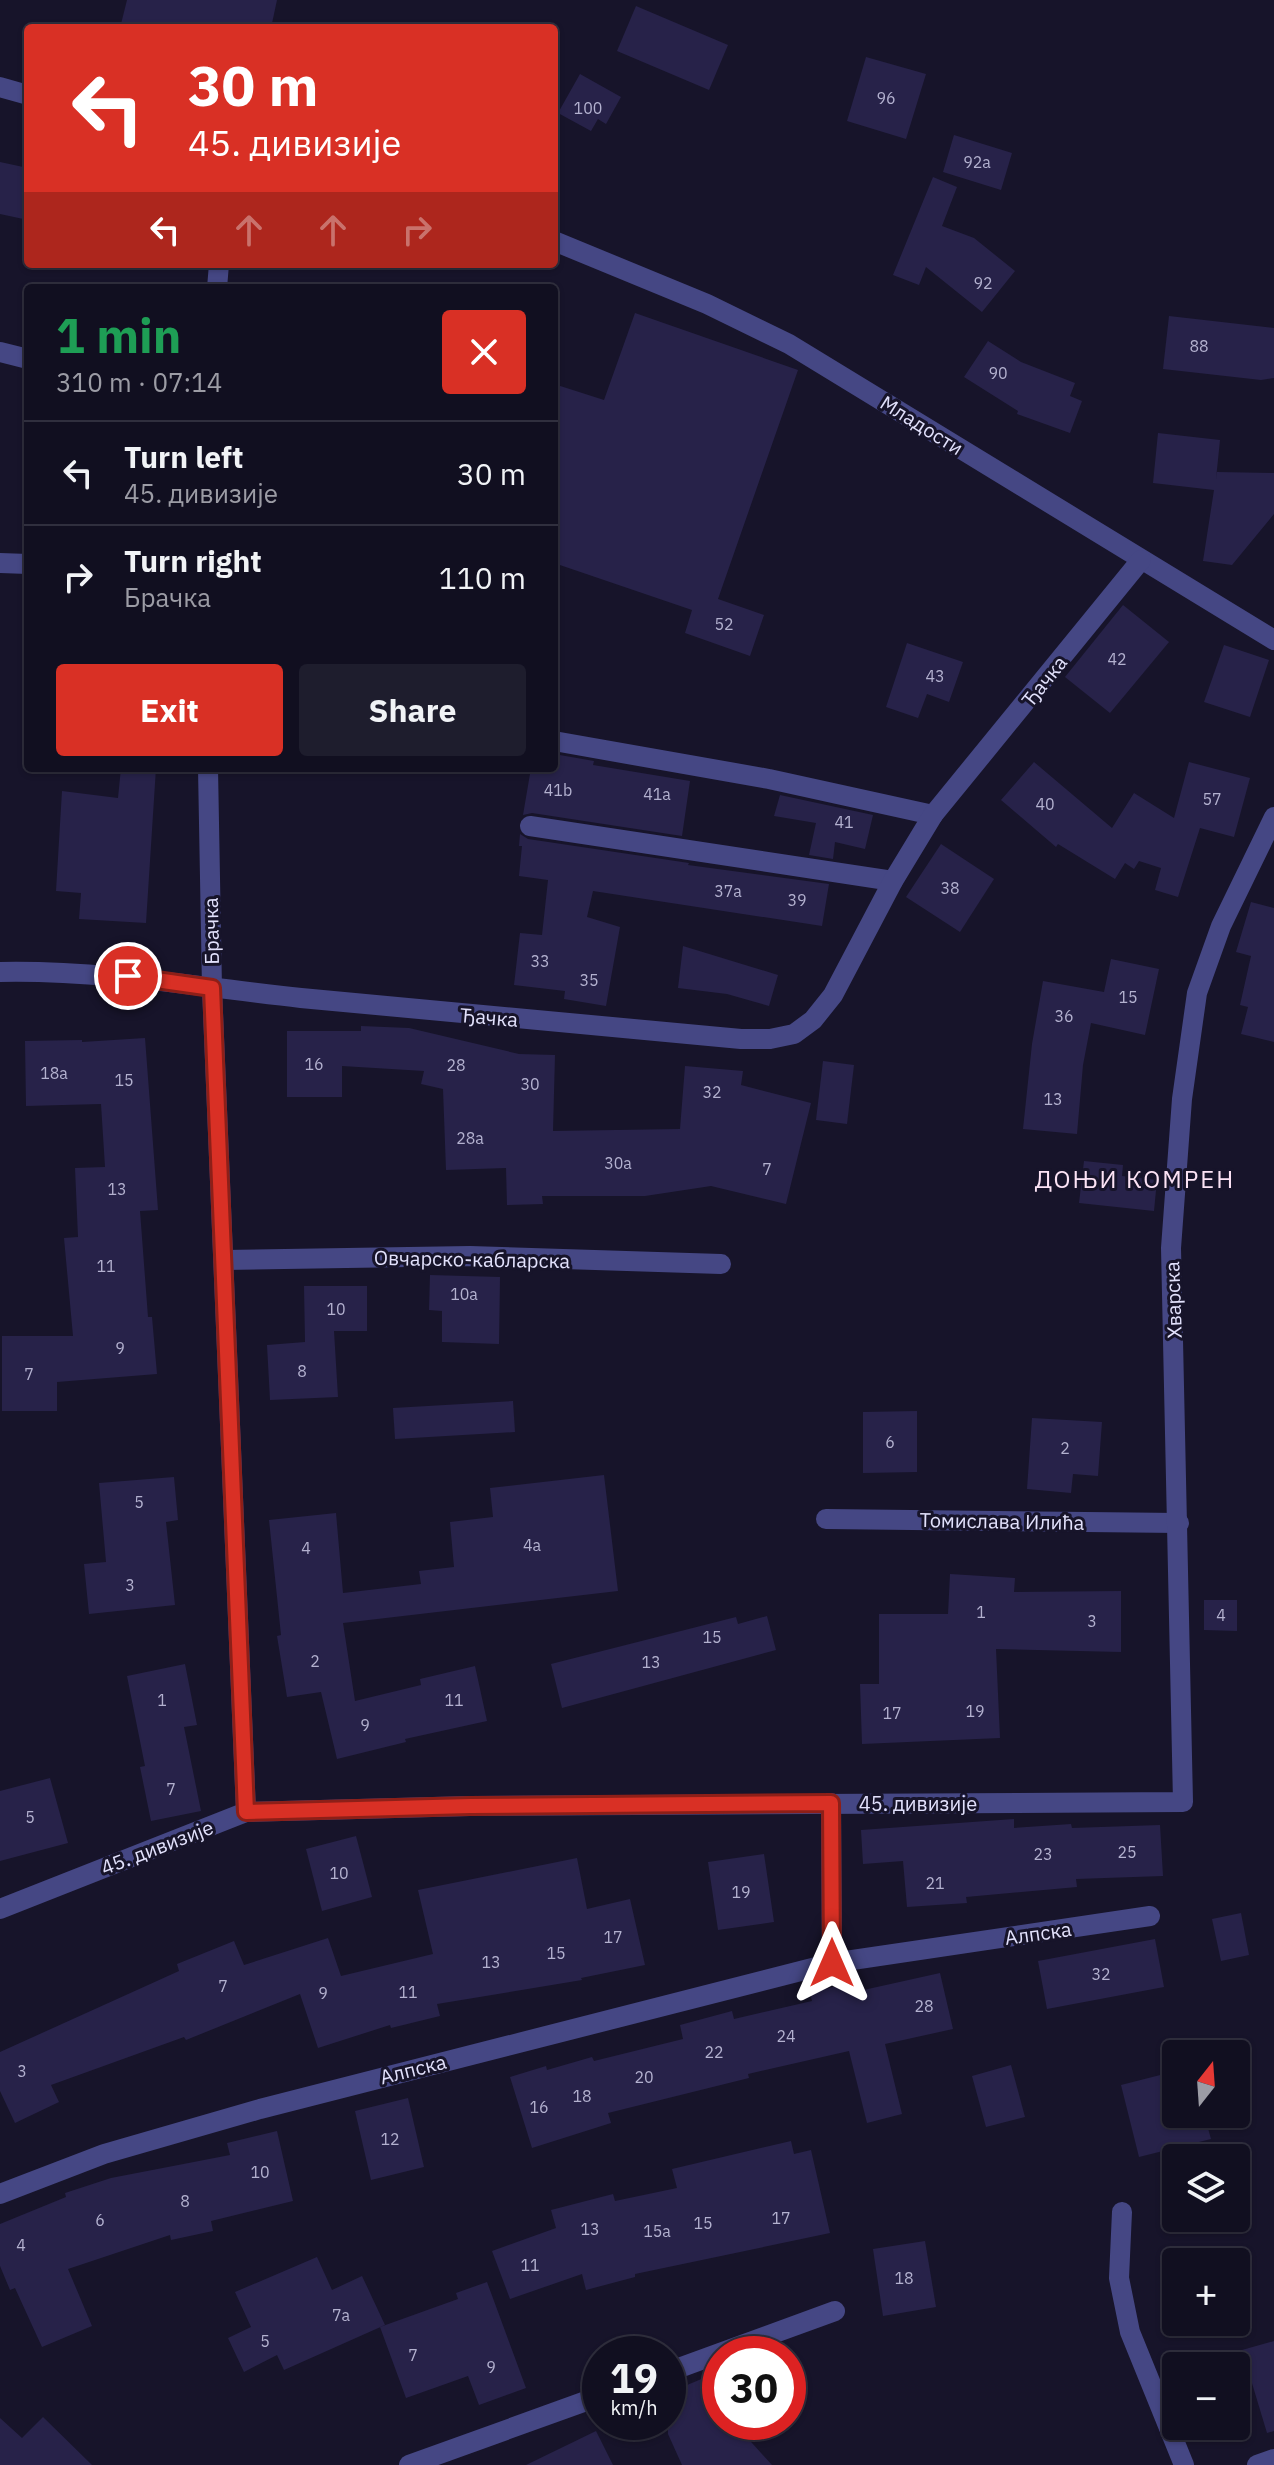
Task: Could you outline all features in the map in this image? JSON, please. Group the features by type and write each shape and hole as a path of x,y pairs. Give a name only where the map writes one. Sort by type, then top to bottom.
{"street":[{"path":"0,87 24,94"},
{"name":"Младости","path":"558,243 694,299 789,344 1274,640"},
{"path":"0,352 24,358"},
{"name":"Ђачка","path":"0,972 128,976 472,1016 741,1039 770,1039 794,1034 813,1020 833,995 893,881 933,815 1141,560"},
{"path":"0,563 24,564"},
{"path":"558,742 769,779 933,815"},
{"name":"Брачка","path":"208,772 212,988 246,1812"},
{"name":"Хварска","path":"1183,1802 1171,1248 1182,1099 1197,993 1221,926 1274,817"},
{"path":"530,826 893,881"},
{"name":"Овчарско-кабларска","path":"224,1260 470,1256 721,1264"},
{"name":"Томислава Илића","path":"826,1519 1179,1523"},
{"name":"45. дивизије","path":"0,1909 246,1812 470,1806 1183,1802"},
{"path":"831,1803 832,1963"},
{"name":"Алпска","path":"0,2194 104,2154 260,2109 832,1963 1150,1916"},
{"path":"1122,2212 1119,2278 1130,2332 1184,2465"},
{"path":"686,2365 835,2311"},
{"path":"409,2465 582,2403"},
{"path":"1257,2465 1274,2459"}],"building":[{"path":"127,0 277,0 272,24 121,24"},
{"path":"636,6 728,45 709,90 617,51"},
{"path":"866,57 926,74 906,139 847,121"},
{"path":"580,74 621,97 606,124 598,119 591,131 558,113"},
{"path":"954,135 1012,153 1001,190 943,172"},
{"path":"0,162 24,167 24,219 0,214"},
{"path":"933,177 957,187 942,226 974,238 1015,271 982,312 926,267 919,285 893,275"},
{"path":"635,313 798,370 718,599 764,615 750,656 685,633 692,610 558,564 558,385 604,400"},
{"path":"1169,316 1274,328 1274,378 1261,380 1163,369"},
{"path":"988,341 1021,362 1075,383 1070,396 1082,401 1070,433 1017,414 1018,411 964,377"},
{"path":"1158,433 1220,440 1216,479 1217,472 1274,473 1274,514 1232,565 1203,561 1214,490 1153,483"},
{"path":"1123,605 1169,642 1110,713 1065,677"},
{"path":"907,643 963,662 949,702 927,694 918,718 886,707"},
{"path":"1224,645 1269,660 1250,717 1204,702"},
{"path":"558,755 594,761 593,765 690,781 682,836 532,813 523,815 530,772 558,772"},
{"path":"1034,762 1112,828 1134,793 1174,818 1189,762 1250,778 1234,837 1200,828 1178,897 1155,890 1161,868 1139,861 1134,869 1125,863 1115,879 1058,844 1056,847 1001,800"},
{"path":"121,772 156,772 146,923 79,919 81,893 56,891 62,791 118,798"},
{"path":"780,795 873,815 865,849 835,842 833,859 809,855 816,823 774,816"},
{"path":"520,834 528,839 688,865 829,884 822,926 593,891 587,917 620,927 606,1006 564,999 565,991 514,985 520,933 542,935 548,880 519,876"},
{"path":"941,844 994,879 960,932 906,897"},
{"path":"1251,902 1274,908 1274,1042 1241,1034 1248,1007 1240,1005 1251,956 1236,952"},
{"path":"683,946 778,975 769,1006 727,994 678,988"},
{"path":"1111,959 1159,969 1145,1035 1091,1023 1083,1065 1077,1134 1023,1129 1032,1044 1043,981 1104,992"},
{"path":"361,1026 409,1028 519,1054 555,1055 553,1131 680,1129 685,1066 743,1071 741,1085 811,1103 786,1204 711,1186 645,1196 542,1196 543,1204 507,1205 506,1168 446,1170 443,1089 421,1084 424,1071 342,1066 342,1097 287,1097 287,1031 361,1031"},
{"path":"145,1038 158,1210 140,1211 148,1317 152,1317 157,1374 57,1382 57,1411 2,1411 2,1336 73,1336 64,1238 78,1237 75,1168 105,1167 101,1104 26,1106 25,1041 82,1042"},
{"path":"823,1061 854,1065 847,1124 816,1120"},
{"path":"1084,1161 1123,1165 1122,1176 1157,1180 1154,1211 1079,1203"},
{"path":"430,1275 500,1277 499,1344 442,1342 442,1311 429,1310"},
{"path":"304,1286 367,1286 367,1331 334,1331 338,1397 270,1400 267,1345 305,1342"},
{"path":"513,1401 515,1432 395,1439 393,1408"},
{"path":"917,1411 917,1472 863,1473 863,1412"},
{"path":"1032,1418 1102,1422 1098,1476 1073,1474 1071,1493 1027,1489"},
{"path":"604,1475 618,1591 343,1623 355,1701 421,1685 420,1679 475,1666 487,1721 405,1739 406,1742 337,1759 321,1692 287,1697 277,1636 281,1635 269,1520 336,1513 343,1593 421,1584 419,1571 454,1567 450,1522 493,1517 490,1488"},
{"path":"174,1477 178,1520 166,1522 175,1605 89,1614 84,1564 106,1562 99,1483"},
{"path":"950,1574 1015,1578 1014,1592 1121,1591 1121,1652 996,1649 1000,1738 862,1744 860,1684 879,1684 879,1614 948,1614"},
{"path":"1204,1600 1237,1600 1237,1631 1204,1630"},
{"path":"767,1616 776,1650 562,1708 551,1664 736,1617 738,1624"},
{"path":"185,1664 197,1725 184,1727 201,1811 151,1821 140,1767 145,1766 127,1676"},
{"path":"50,1778 68,1843 0,1861 0,1791"},
{"path":"1014,1819 1014,1828 1071,1824 1072,1828 1160,1825 1163,1876 1076,1879 1077,1887 966,1897 967,1903 907,1907 903,1861 863,1864 861,1830"},
{"path":"356,1836 372,1897 322,1911 306,1849"},
{"path":"764,1854 774,1922 718,1930 708,1862"},
{"path":"577,1858 587,1909 630,1899 645,1965 582,1980 437,2004 440,2016 391,2028 390,2025 318,2048 300,1994 186,2040 184,2037 51,2085 59,2102 15,2123 0,2091 0,2052 179,1971 177,1964 234,1941 244,1965 328,1938 341,1976 433,1954 418,1890"},
{"path":"1241,1913 1249,1955 1221,1961 1212,1919"},
{"path":"1155,1939 1164,1987 1047,2009 1038,1961"},
{"path":"940,1973 953,2029 885,2044 902,2114 867,2123 849,2051 748,2074 749,2078 608,2113 611,2123 532,2148 510,2077 546,2066 547,2070 592,2057 594,2061 683,2039 680,2025 732,2011 734,2019 812,2001 810,1993 856,1981 859,1991"},
{"path":"1011,2065 1025,2117 986,2127 972,2076"},
{"path":"1162,2075 1162,2128 1208,2128 1211,2139 1191,2144 1162,2144 1162,2151 1139,2157 1121,2085"},
{"path":"408,2098 424,2167 371,2180 355,2111"},
{"path":"277,2131 293,2201 211,2221 213,2231 171,2240 170,2235 68,2269 92,2326 42,2347 15,2288 10,2290 0,2266 0,2224 66,2197 65,2193 111,2178 230,2155 227,2143"},
{"path":"791,2141 794,2154 811,2150 830,2233 635,2274 635,2277 586,2290 582,2274 510,2299 492,2251 556,2228 551,2210 613,2194 615,2201 677,2188 672,2169"},
{"path":"925,2241 936,2307 883,2316 873,2249"},
{"path":"317,2257 332,2290 362,2276 385,2325 284,2370 277,2355 244,2372 228,2338 251,2327 235,2292"},
{"path":"487,2282 526,2388 479,2405 468,2376 406,2398 380,2327 458,2299 456,2293"},
{"path":"1274,2341 1274,2431 1267,2433 1250,2377 1250,2352 1242,2350"},
{"path":"702,2379 702,2440 749,2440 772,2465 682,2465 671,2440 686,2440 686,2385"},
{"path":"43,2417 92,2465 0,2465 0,2418 22,2438"},
{"path":"582,2438 600,2440 613,2465 526,2465"}],"district":[{"name":"ДОЊИ КОМРЕН","path":"1135,1179"}],"route":[{"path":"128,976 212,988 246,1812 470,1806 831,1803 832,1963"}]}
